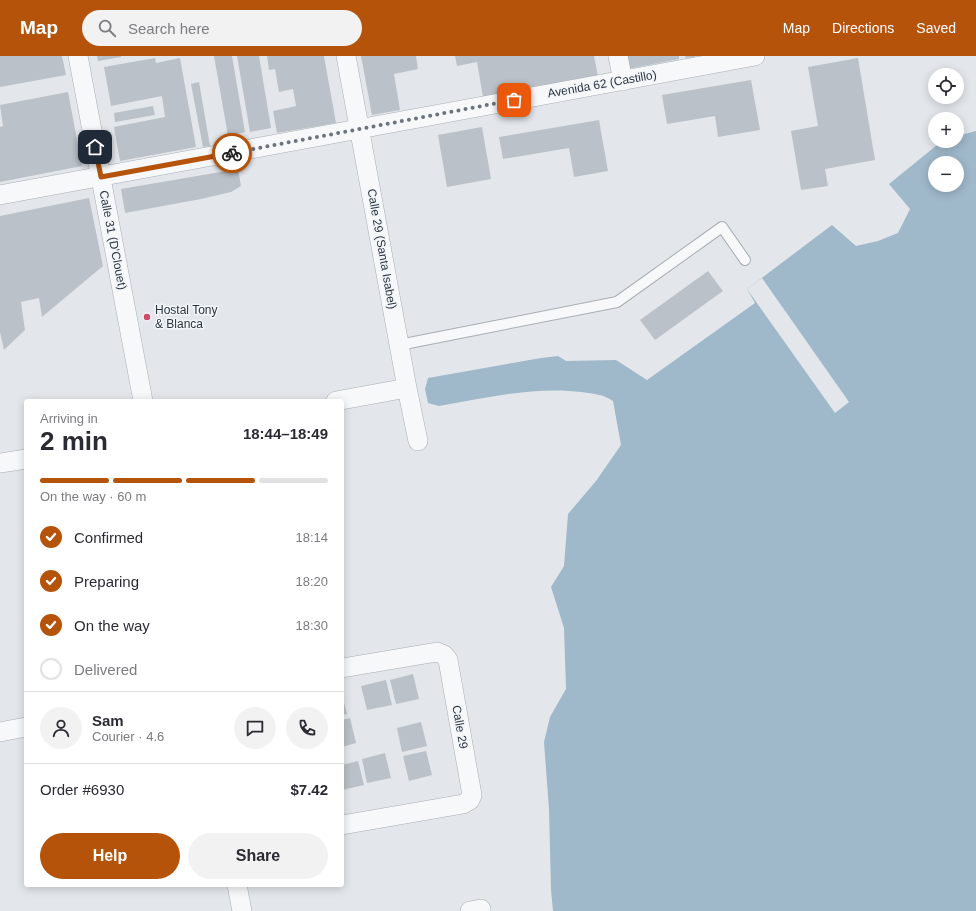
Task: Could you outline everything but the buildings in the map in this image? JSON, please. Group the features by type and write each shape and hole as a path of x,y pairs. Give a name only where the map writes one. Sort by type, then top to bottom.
{"street":[{"name":"Calle 31 (D'Clouet)","path":"78,56 143,399"},
{"name":"Calle 29 (Santa Isabel)","path":"346,56 418,442"},
{"path":"618,56 623,80"},
{"name":"Avenida 62 (Castillo)","path":"0,196 755,56"},
{"path":"344,400 407,388"},
{"path":"0,463 24,459"},
{"name":"Calle 29","path":"344,668 437,652 444,655 448,660 472,795 470,800 463,804 344,825"},
{"path":"0,732 24,727"},
{"path":"237,887 242,911"}],"lane":[{"path":"399,345 617,302 722,227 745,260"}],"water":[{"path":"976,131 976,911 553,911 549,809 544,742 550,717 566,689 564,628 551,587 564,566 568,514 596,481 621,445 613,401 590,393 546,391 492,396 439,406 428,403 425,389 428,378 558,356 566,361 616,360 647,380 755,303 747,289 832,225 856,246 878,241 898,233 910,209 889,184 933,148 964,148 964,134"}],"pier":[{"path":"762,278 849,402 835,413 747,289"}],"way so far":[{"path":"232,153 514,100"}],"place":[{"name":"Hostal Tony & Blanca","path":"147,317"}],"route":[{"path":"95,147 101,177 232,153"}]}
